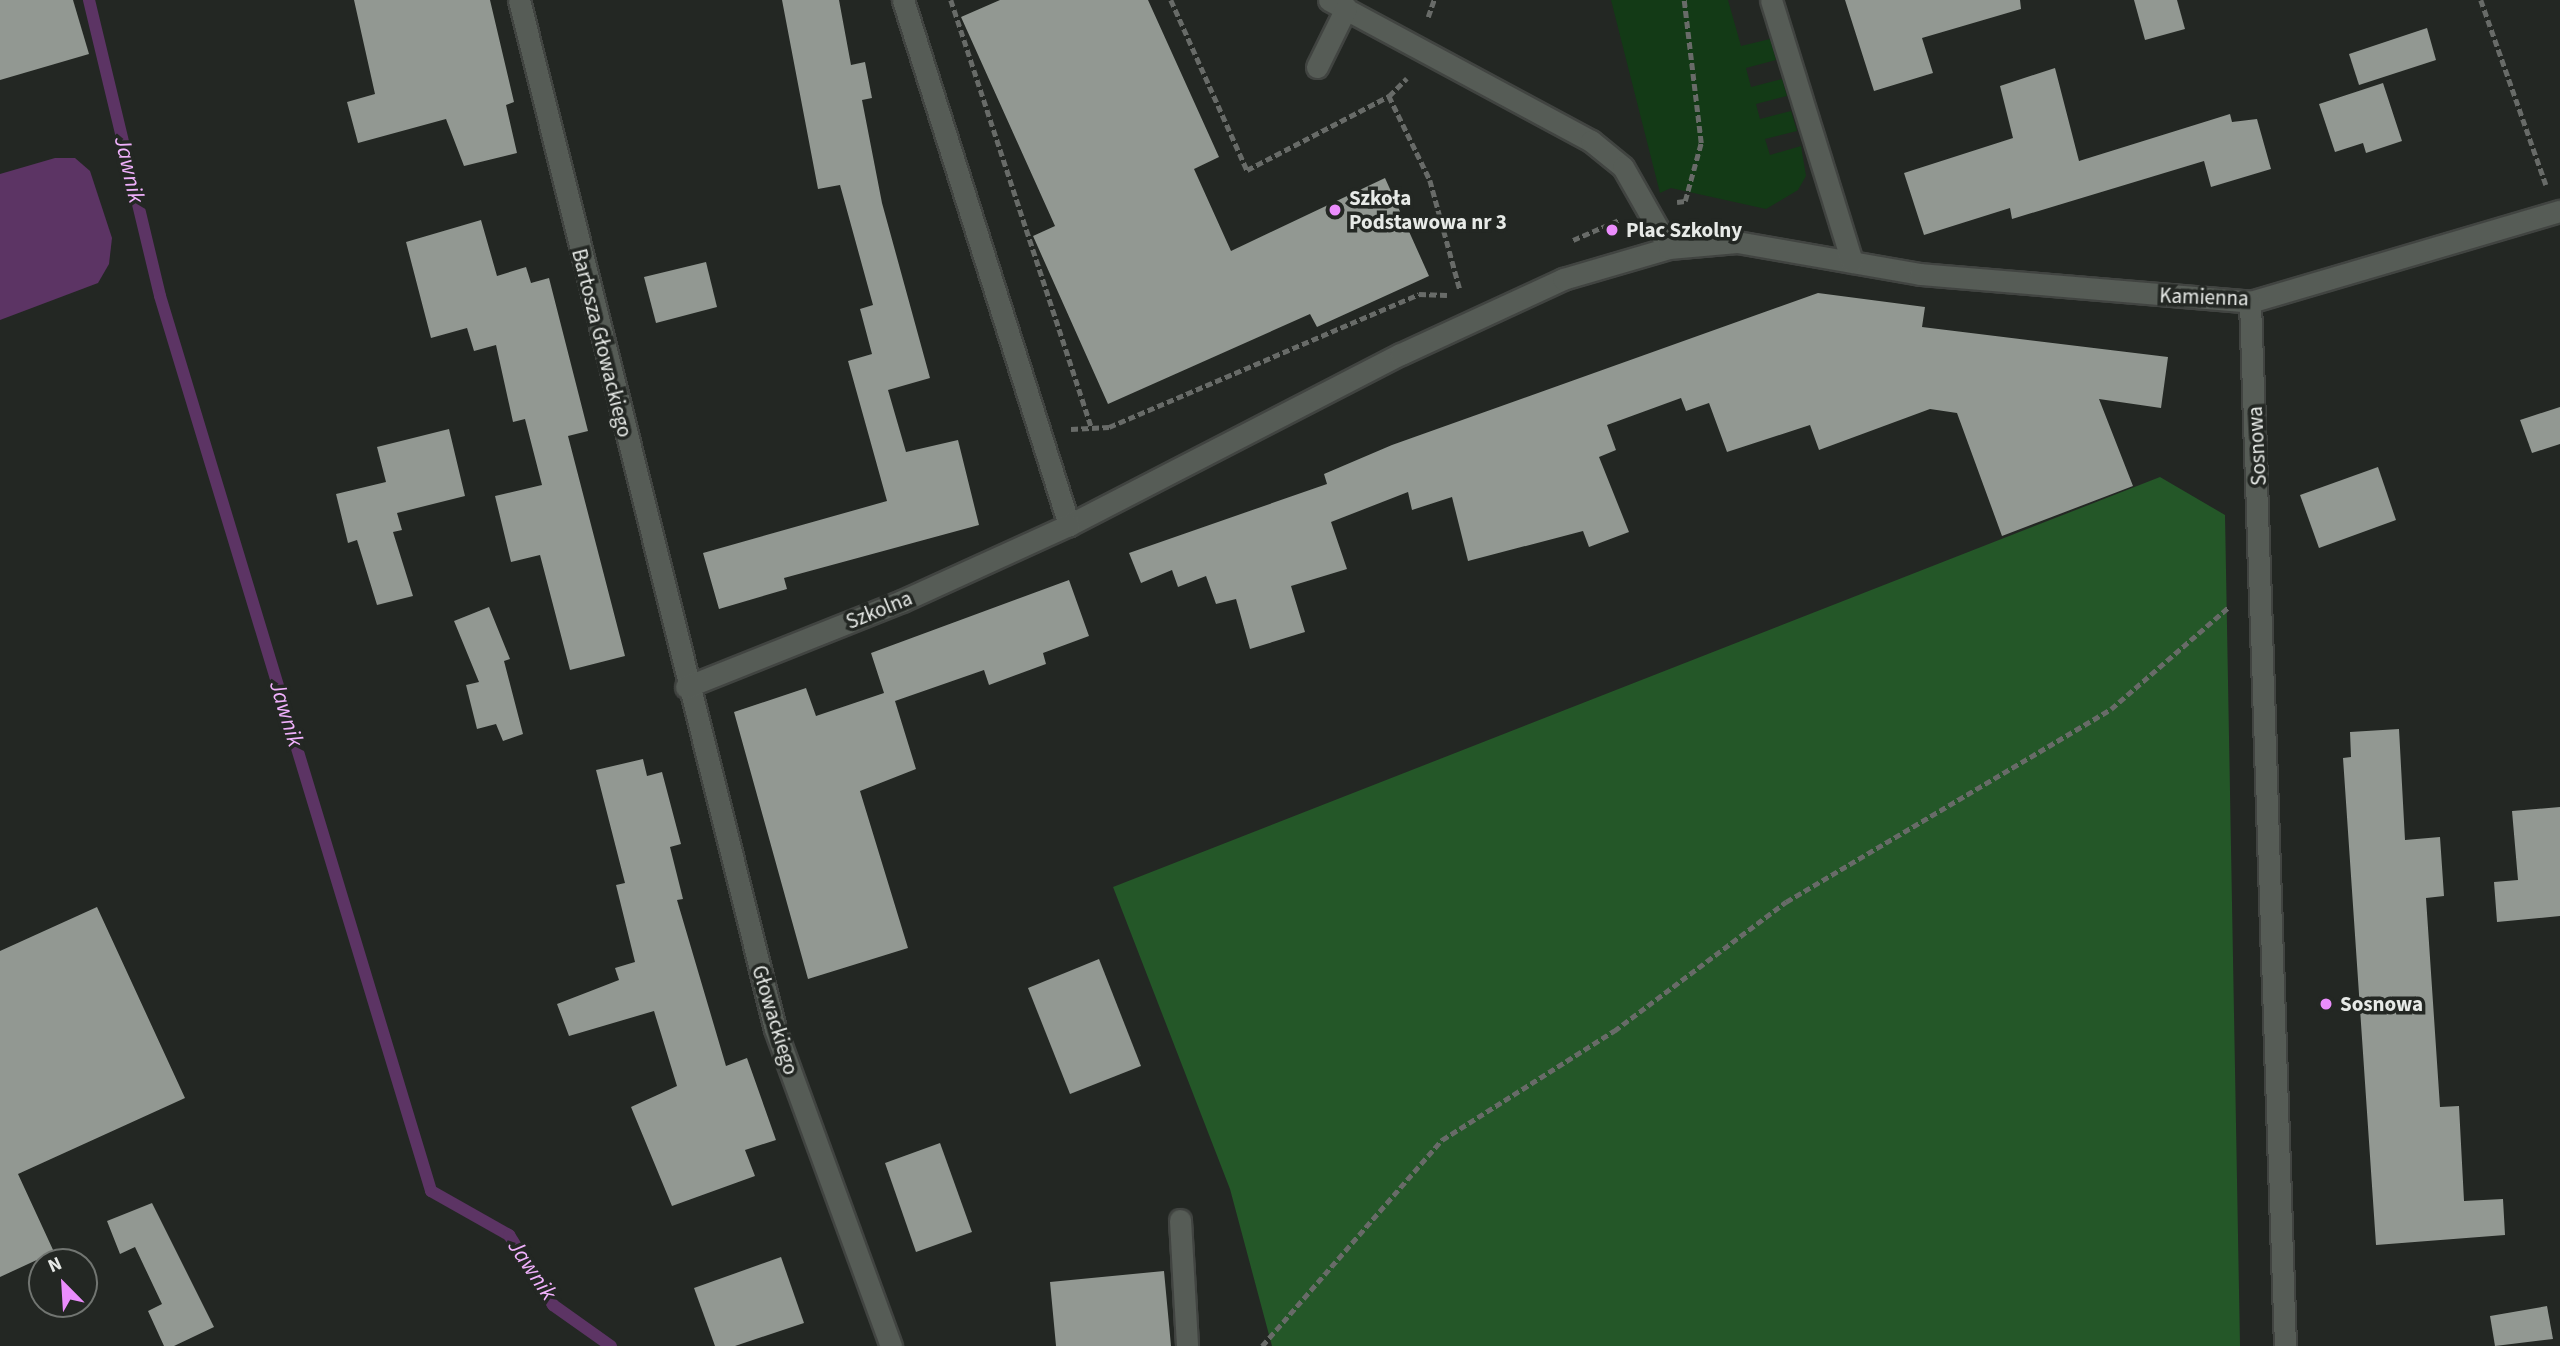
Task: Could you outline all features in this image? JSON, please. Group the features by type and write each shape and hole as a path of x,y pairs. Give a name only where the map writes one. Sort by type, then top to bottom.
{"street":[{"name":"Bartosza Głowackiego","path":"519,0 686,687"},
{"path":"903,0 1069,526"},
{"path":"1770,0 1852,262"},
{"path":"1317,67 1337,4 1591,141 1623,166 1649,206 1669,248"},
{"name":"Kamienna","path":"1496,311 1563,279 1669,248 1737,242 1920,274 2250,302 2558,211"},
{"name":"Sosnowa","path":"2250,302 2263,587 2285,1346"},
{"name":"Szkolna","path":"686,687 902,601 1069,526 1496,311"},
{"name":"Głowackiego","path":"686,687 775,1029 891,1346"},
{"path":"1180,1220 1186,1346"}],"path":[{"path":"951,0 1091,427"},
{"path":"1171,0 1247,170 1389,96 1430,180 1458,291"},
{"path":"1565,243 1649,206 1685,201 1701,143 1684,0"},
{"path":"2481,0 2558,211"},
{"path":"1041,438 1091,427 1109,427 1419,294 1458,291 1482,280 1496,311"},
{"path":"1262,1346 1442,1140 1614,1031 1786,902 2110,709 2234,602 2263,587"}],"green space":[{"path":"1611,0 1728,0 1741,46 1770,39 1776,60 1746,68 1751,87 1782,79 1787,96 1756,104 1760,119 1791,111 1797,131 1765,139 1770,155 1801,146 1806,176 1798,190 1766,209 1671,188 1660,193"},
{"path":"2160,477 2225,515 2240,1346 1272,1346 1230,1189 1113,887"}],"shaded area":[{"path":"55,158 75,158 90,171 112,238 109,264 98,283 0,320 0,174"}],"building":[{"path":"0,0 73,0 89,54 0,80"},
{"path":"354,0 490,0 514,102 506,105 517,153 464,166 446,119 358,143 347,102 375,94"},
{"path":"782,0 839,0 851,65 865,62 872,98 862,100 882,203 930,378 888,390 906,452 958,440 979,525 784,578 787,589 719,609 703,553 887,501 848,361 872,354 860,309 873,305 840,185 818,189"},
{"path":"1000,0 1148,0 1219,157 1194,169 1231,251 1385,178 1429,276 1317,327 1310,314 1108,404 1033,236 1055,226 961,17"},
{"path":"1845,0 2020,0 2021,9 1922,38 1933,73 1874,91"},
{"path":"2134,0 2177,0 2185,29 2145,40"},
{"path":"2427,28 2436,60 2359,85 2349,54"},
{"path":"2055,68 2079,161 2230,114 2232,122 2257,119 2271,169 2211,187 2204,161 2012,219 2010,208 1924,235 1904,173 2013,138 2000,86"},
{"path":"2383,83 2402,141 2366,153 2363,143 2335,152 2319,104"},
{"path":"481,220 497,276 526,267 531,283 549,278 588,431 568,436 625,656 570,670 540,555 511,562 495,496 542,485 525,419 513,422 496,345 474,351 467,328 431,338 406,242"},
{"path":"706,262 717,307 656,323 644,277"},
{"path":"1818,293 1925,307 1922,327 2168,357 2161,408 2099,399 2133,486 2002,536 1957,413 1930,409 1819,450 1810,425 1727,452 1709,403 1686,411 1681,398 1607,425 1616,450 1599,457 1629,532 1589,547 1583,531 1468,561 1452,497 1412,510 1408,492 1331,522 1347,569 1291,586 1305,632 1250,649 1236,599 1216,604 1206,576 1178,587 1172,570 1141,583 1129,553 1327,484 1324,474 1392,445"},
{"path":"2560,407 2560,444 2532,453 2520,420"},
{"path":"449,429 465,496 397,513 402,530 393,532 413,596 377,605 357,540 348,543 336,494 386,482 377,447"},
{"path":"2378,467 2396,520 2319,548 2300,495"},
{"path":"1069,580 1089,636 1043,653 1046,664 989,685 984,670 895,701 916,769 860,791 908,948 808,979 734,712 806,688 816,716 884,693 871,653"},
{"path":"489,607 510,659 504,661 523,734 503,741 496,724 477,729 466,685 479,682 454,621"},
{"path":"2399,729 2405,840 2440,837 2444,896 2426,898 2440,1107 2459,1106 2464,1201 2503,1199 2505,1235 2376,1245 2343,758 2351,757 2350,732"},
{"path":"643,759 647,776 662,772 681,844 670,847 683,899 677,900 726,1066 747,1058 776,1140 745,1150 755,1176 672,1206 631,1107 677,1086 654,1011 569,1036 557,1004 619,980 615,968 635,962 616,885 625,883 596,770"},
{"path":"2560,807 2560,916 2497,922 2494,882 2518,880 2512,811"},
{"path":"97,907 185,1098 18,1174 52,1248 28,1248 28,1264 0,1277 0,951"},
{"path":"1099,959 1141,1066 1070,1094 1028,988"},
{"path":"940,1143 972,1232 916,1252 885,1163"},
{"path":"152,1203 214,1327 174,1346 164,1346 148,1311 162,1304 135,1247 120,1254 107,1221"},
{"path":"781,1257 804,1323 735,1346 715,1346 694,1288"},
{"path":"1164,1271 1171,1346 1056,1346 1050,1282"},
{"path":"2547,1306 2553,1339 2495,1346 2490,1316"}],"waterway":[{"name":"Jawnik","path":"89,0 160,296 431,1191 509,1235 553,1305 611,1346"}],"place":[{"name":"Szkoła Podstawowa nr 3","path":"1335,210"},
{"name":"Plac Szkolny","path":"1612,230"},
{"name":"Sosnowa","path":"2326,1004"}]}
